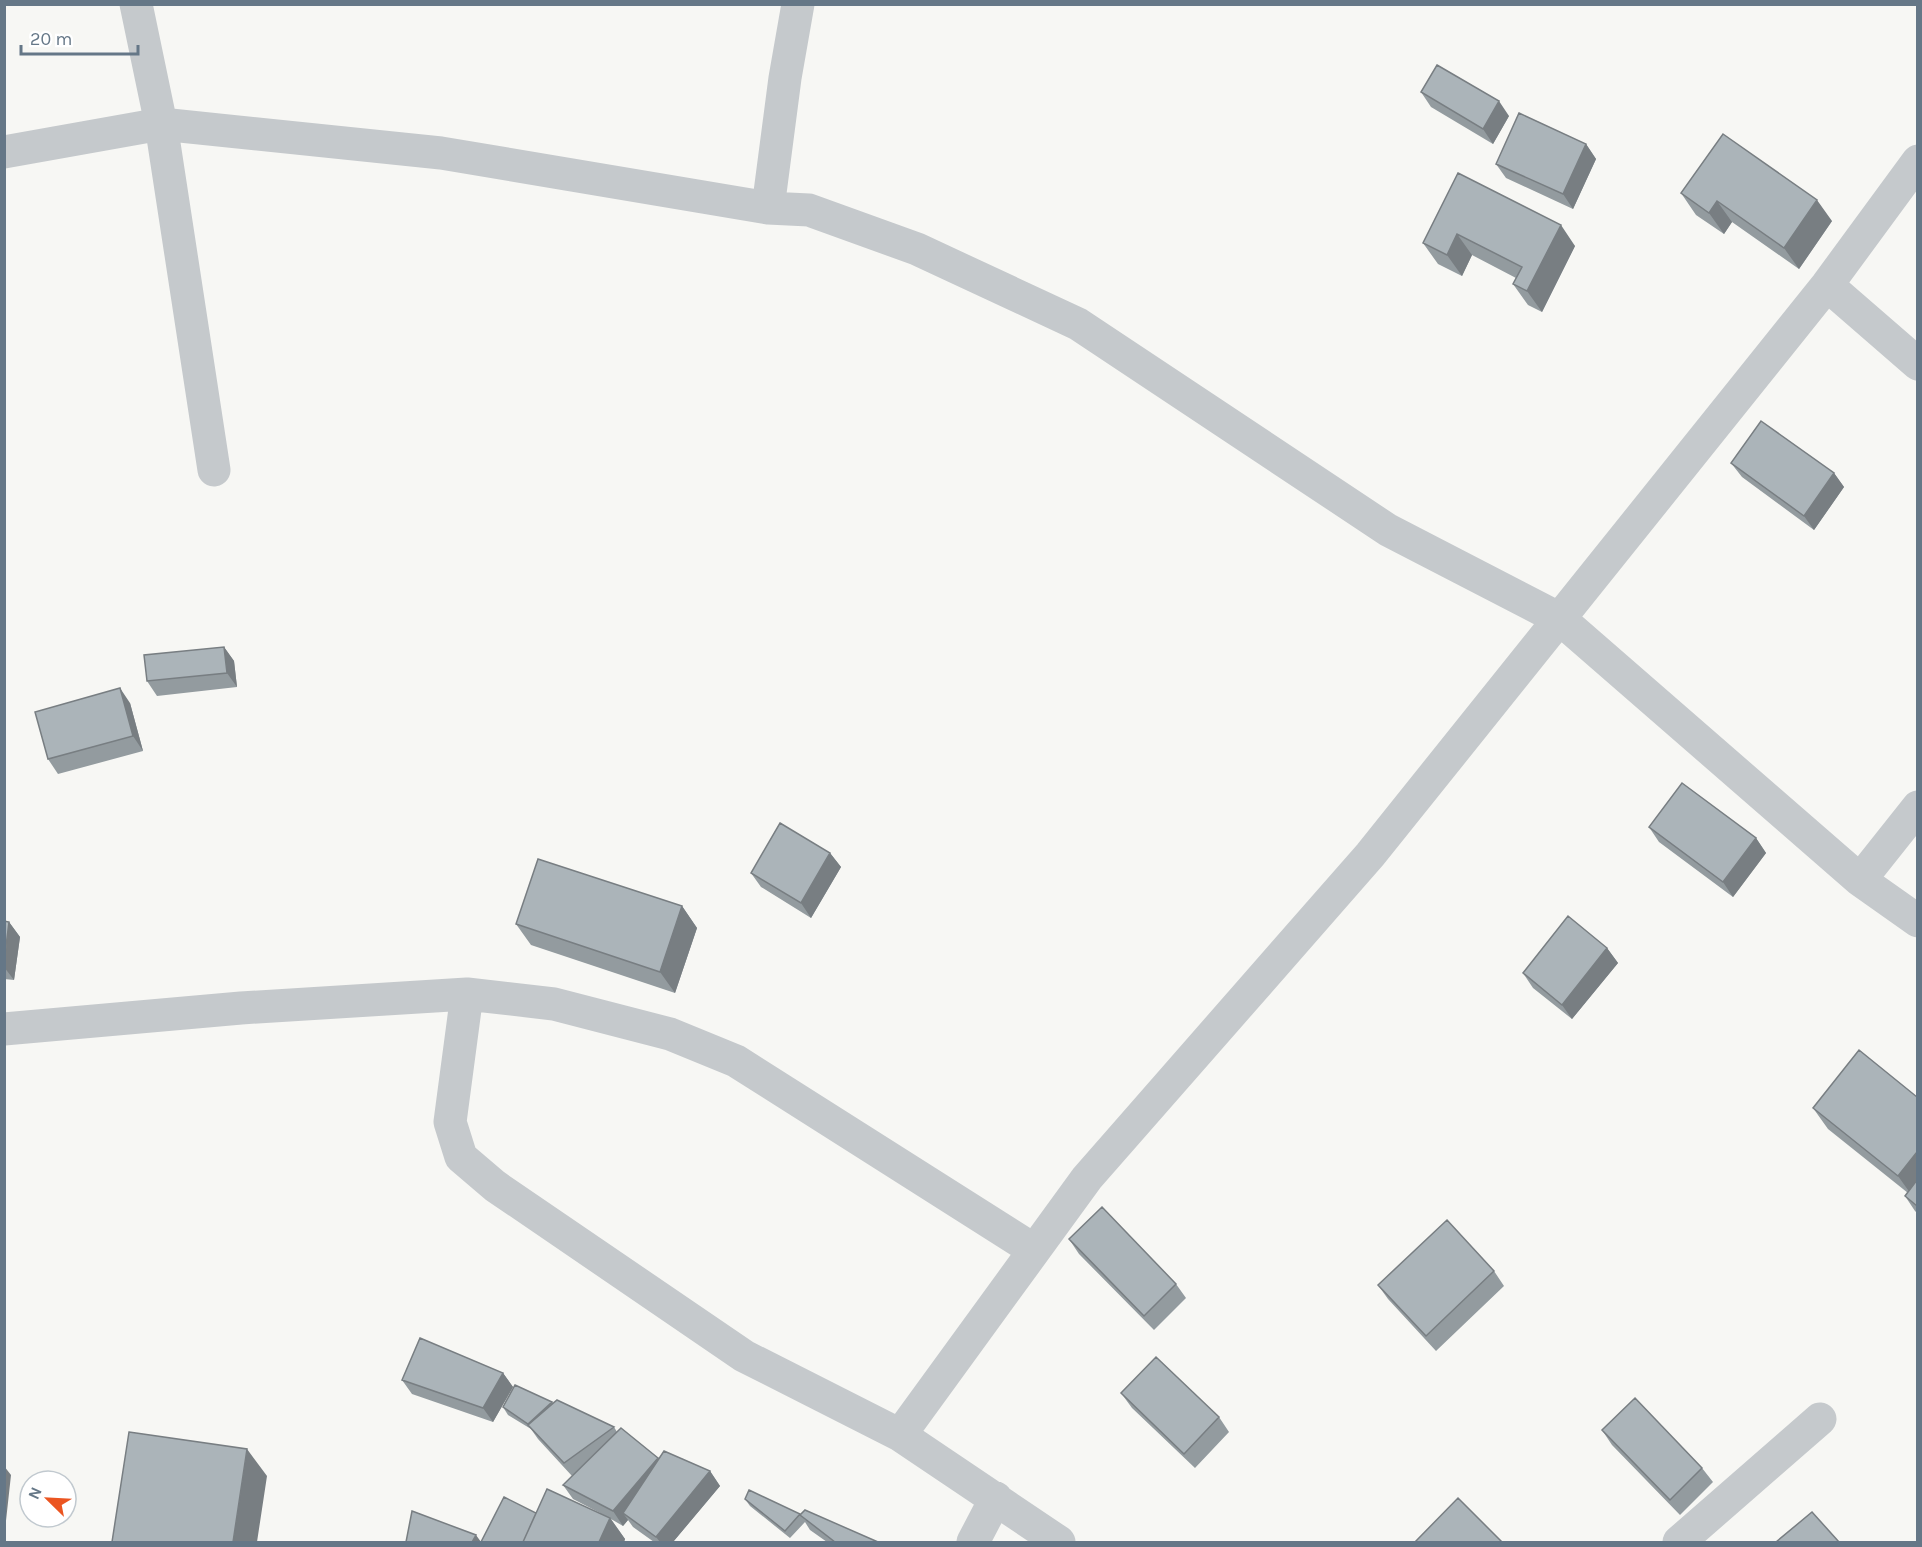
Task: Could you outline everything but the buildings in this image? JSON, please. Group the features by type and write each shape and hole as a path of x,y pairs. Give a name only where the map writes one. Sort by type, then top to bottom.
{"street":[{"path":"136,4 161,124 214,470"},
{"path":"768,208 785,78 798,4"},
{"path":"4,152 161,124 441,153 768,208 809,210 917,249 1078,324 1388,530 1560,619 1860,880 1917,921"},
{"path":"900,1435 1088,1178 1370,855 1827,285 1917,161"},
{"path":"1827,285 1917,364"},
{"path":"1860,880 1917,807"},
{"path":"4,1029 241,1008 467,994 554,1004 670,1034 736,1061 1034,1250"},
{"path":"467,994 450,1122 460,1157 495,1186 744,1356 900,1435 1059,1542"},
{"path":"1679,1542 1820,1419"},
{"path":"973,1542 996,1498"}]}
